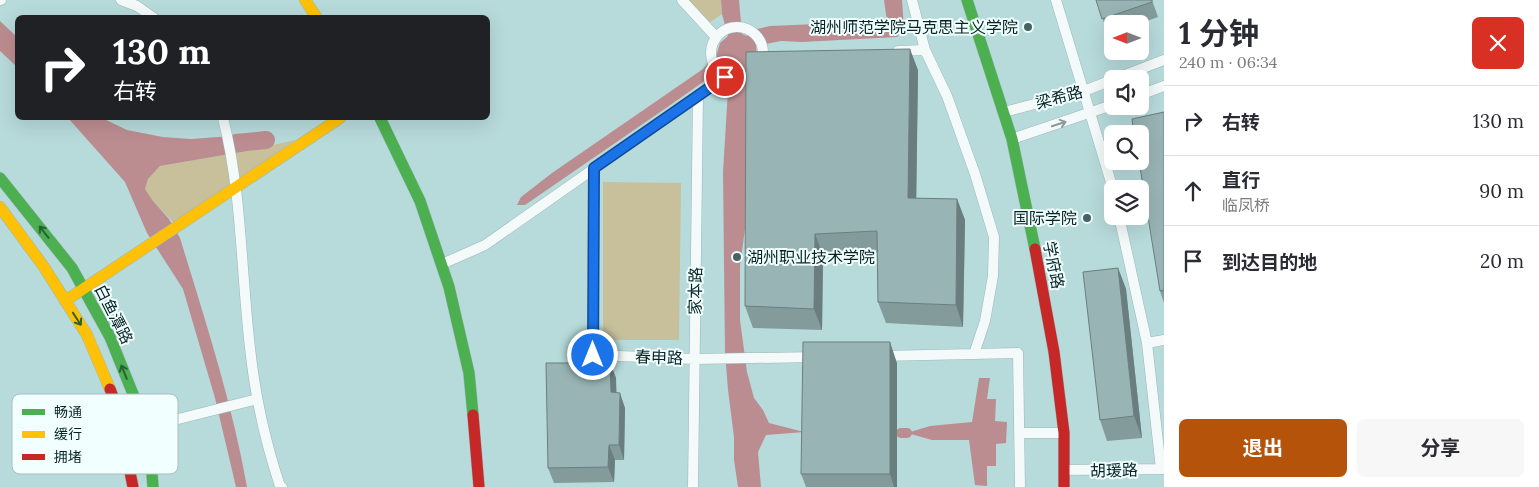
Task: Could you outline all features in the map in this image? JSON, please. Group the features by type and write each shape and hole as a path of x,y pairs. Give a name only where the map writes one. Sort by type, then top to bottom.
{"main road":[{"path":"305,0 315,15"},
{"name":"学府路","path":"967,0 1012,139 1038,264 1054,352 1064,433 1064,487"},
{"path":"65,300 337,120"},
{"path":"381,120 420,201 450,287 468,373 479,487"},
{"name":"白鱼潭路","path":"0,178 72,268 110,338 133,394"},
{"path":"0,207 44,267 87,335 112,394"},
{"path":"131,474 133,487"},
{"name":"白鱼潭路","path":"152,474 153,487"}],"street":[{"path":"121,0 137,6 150,15"},
{"path":"682,0 721,33"},
{"path":"912,0 925,50 947,96 975,174 994,237 993,276 990,294 985,321 974,354"},
{"path":"1056,0 1109,180"},
{"path":"763,50 762,62 757,70 742,79 724,76 711,58 711,47 721,33 735,27 748,30 763,50 776,53"},
{"path":"885,51 925,50"},
{"name":"梁希路","path":"1138,70 1164,60"},
{"path":"442,264 484,245 724,76"},
{"name":"梁希路","path":"1004,112 1084,91 1104,83"},
{"path":"1149,92 1164,86"},
{"name":"家本路","path":"693,487 698,96"},
{"name":"梁希路","path":"1012,139 1104,108"},
{"path":"224,120 236,187 250,348 257,399 269,451 280,486 282,487"},
{"name":"春申路","path":"594,168 593,355 695,359 827,356"},
{"path":"1121,225 1147,343 1162,469"},
{"path":"1147,343 1164,340"},
{"path":"866,356 1018,353 1020,487"},
{"path":"178,419 257,399"},
{"path":"1020,433 1064,433"},
{"name":"胡瑗路","path":"1064,470 1162,469"}],"shaded area":[{"path":"682,0 721,0 722,14 706,25"},
{"path":"721,0 739,0 742,34 747,36 757,29 770,26 887,21 884,0 902,0 904,29 897,37 802,42 781,41 756,46 757,56 747,73 745,229 740,266 740,320 747,372 754,398 763,410 769,423 804,432 766,435 758,452 761,487 738,487 725,352 723,172 729,73 723,69 713,72 703,82 525,205 517,205 521,197 552,173 703,69 717,53 720,43 728,36 722,14"},
{"path":"0,21 15,35 15,65 0,51"},
{"path":"70,120 106,120 127,130 163,137 191,139 245,135 259,141 247,151 160,166 148,179 145,189 169,219 180,238 226,392 247,487 236,487 215,398 183,289 147,233 125,182"},
{"path":"295,140 177,226 153,201 145,189 148,179 160,166 247,151"},
{"path":"603,182 681,183 679,340 603,340"},
{"path":"979,378 990,378 987,399 996,399 995,421 1007,422 1006,443 996,444 996,466 987,466 987,486 975,485 969,440 932,440 907,433 930,426 972,422"}],"building":[{"path":"1096,0 1152,0 1152,2 1114,15 1104,15 1102,19"},
{"path":"910,49 908,198 957,199 956,305 878,302 877,231 815,234 814,309 745,306 746,52"},
{"path":"1164,112 1164,290 1160,291 1149,223 1149,180 1142,180 1140,170 1149,170 1149,125 1133,125 1132,119"},
{"path":"1118,268 1134,416 1100,420 1083,272"},
{"path":"803,342 890,342 890,474 801,474"},
{"path":"546,363 610,363 611,392 620,393 619,445 609,445 608,467 548,468"}],"waterway":[{"path":"236,143 266,140"},
{"path":"901,433 907,433"}],"traffic: fast":[{"path":"967,0 1012,139 1035,249"},
{"path":"381,120 420,201 449,287 469,373 473,415"},
{"path":"0,178 72,268 110,337 133,394"},
{"path":"152,474 153,487"}],"traffic: slow":[{"path":"305,0 315,15"},
{"path":"65,301 337,120"},
{"path":"0,207 44,267 87,335 110,389"}],"traffic: jam":[{"path":"1035,249 1054,352 1064,433 1064,487"},
{"path":"110,389 112,394"},
{"path":"473,415 479,487"},
{"path":"130,474 133,487"}],"place":[{"name":"湖州师范学院马克思主义学院","path":"1028,27"},
{"name":"国际学院","path":"1087,218"},
{"name":"湖州职业技术学院","path":"737,257"}],"route":[{"path":"593,355 594,168 725,77"}]}
